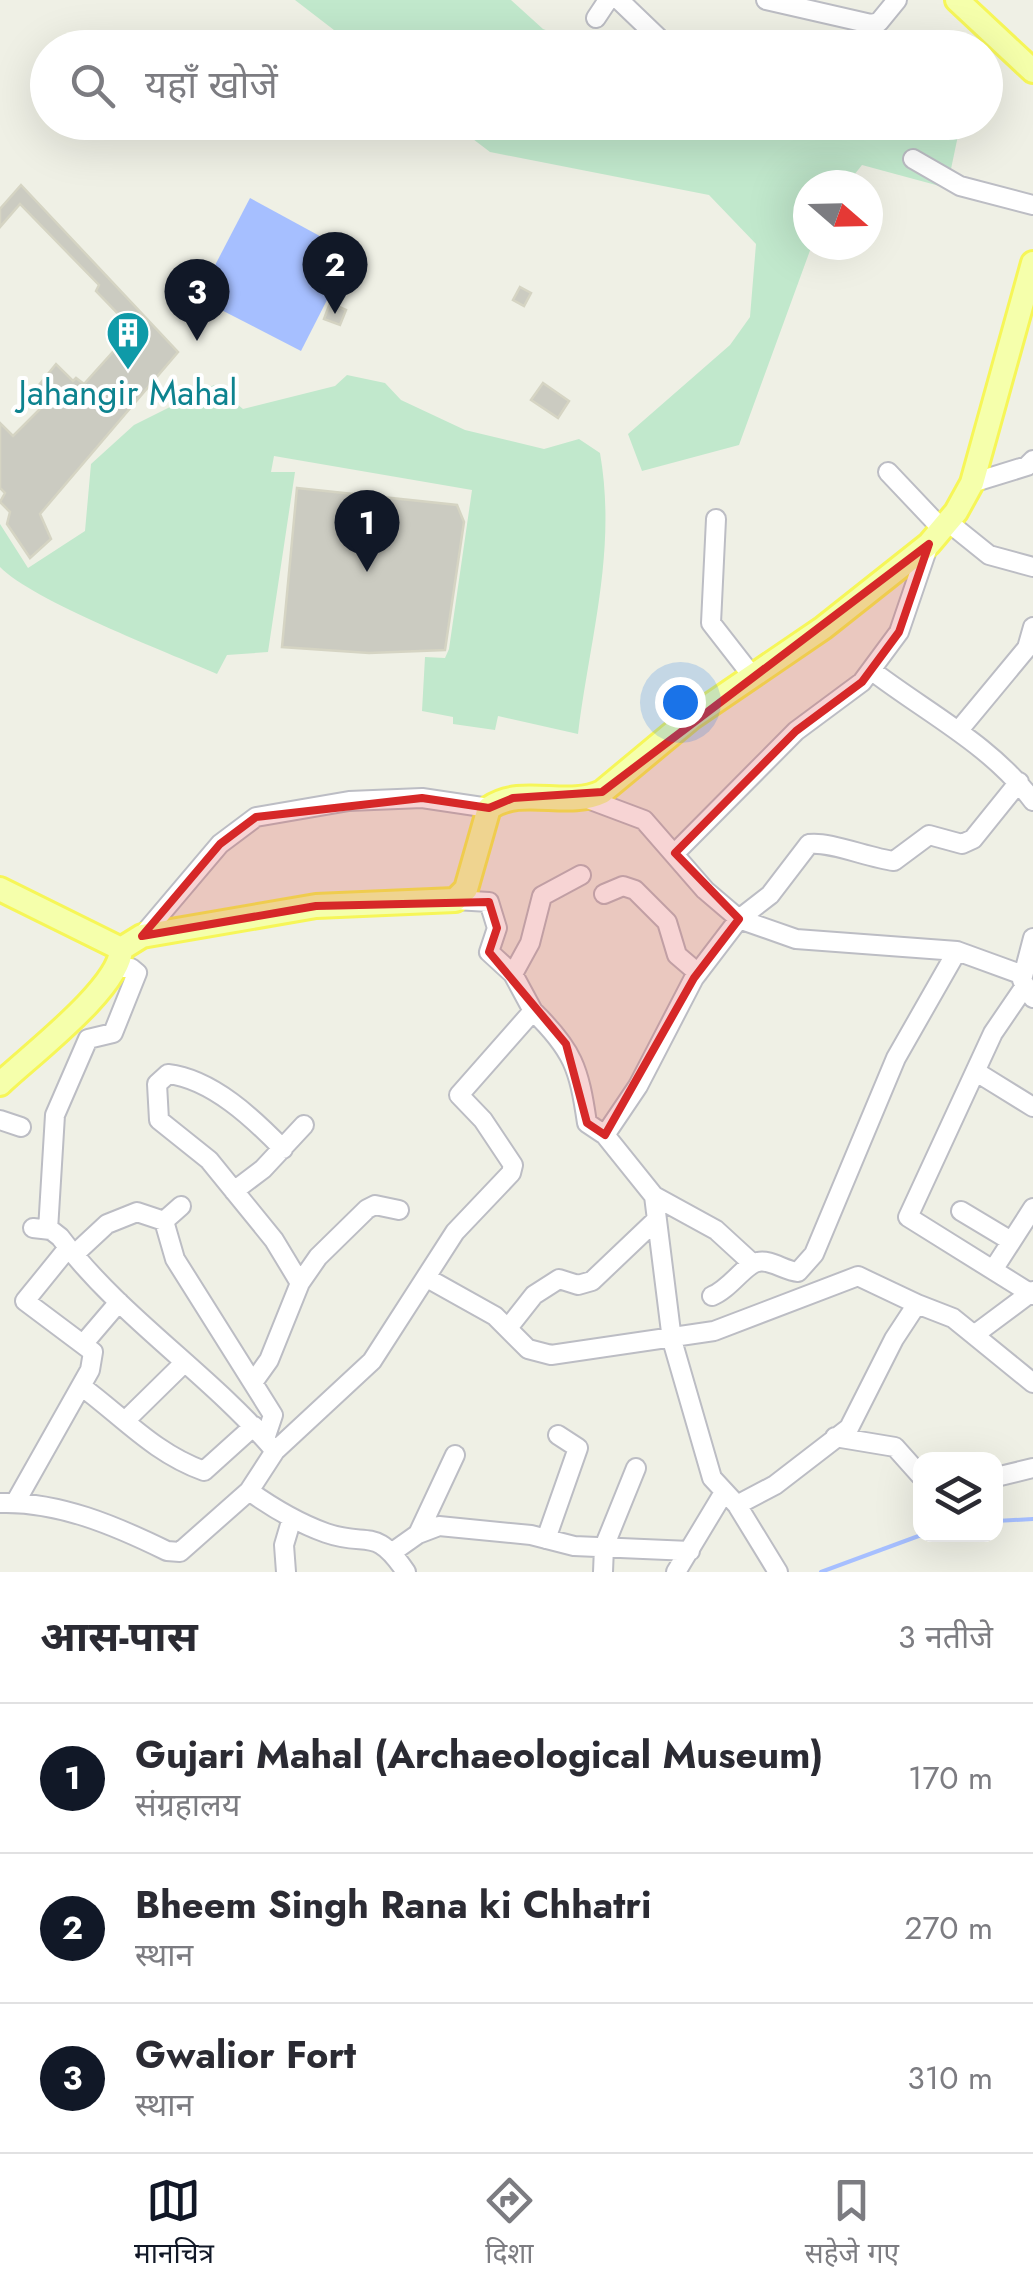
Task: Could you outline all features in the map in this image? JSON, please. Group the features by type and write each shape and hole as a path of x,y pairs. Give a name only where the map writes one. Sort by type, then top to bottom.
{"main road":[{"path":"957,0 990,30"},
{"path":"1003,42 1033,70"},
{"path":"5,1074 79,1011 119,958 142,936 316,906 455,900 466,889 490,808 513,798 588,799 939,532 972,482 1033,263"},
{"path":"0,890 119,958"}],"street":[{"path":"596,18 608,0"},
{"path":"619,0 650,30"},
{"path":"766,0 871,24 880,22 898,0"},
{"path":"913,159 960,186 1033,205"},
{"path":"972,482 1027,466 1033,460"},
{"path":"888,472 939,532 989,555 1033,566"},
{"path":"716,519 712,622 753,677"},
{"path":"675,853 796,731 862,682 899,632 939,532"},
{"path":"959,730 1027,648 1033,626"},
{"path":"871,670 926,712 959,730 1019,782 1033,801"},
{"path":"605,1134 638,1086 698,972 740,918 770,895 809,844 822,842 860,856 894,861 930,835 962,844 973,839 1019,782"},
{"path":"142,936 220,844 256,816 350,801 422,798 490,808"},
{"path":"588,799 644,820 705,890 740,918 796,939 956,951 1028,979"},
{"path":"513,974 530,942 542,896 581,875"},
{"path":"604,894 623,886 636,890 667,922 680,961 698,972"},
{"path":"455,900 489,902 497,928 488,952 513,974 533,1011 566,1044 582,1086 587,1123 605,1134 654,1196 716,1230 752,1263"},
{"path":"974,1335 1032,1293 908,1217 993,1034 1028,979 1033,938"},
{"path":"712,1296 726,1291 752,1263 762,1260 798,1272 814,1254 896,1058 956,951"},
{"path":"119,958 137,972 113,1033 88,1039 55,1114 41,1229 69,1249 119,1302 265,1439"},
{"path":"82,1386 127,1419 137,1436 204,1471 265,1439 372,1361 456,1232 511,1173 512,1164 482,1120 459,1095 533,1011"},
{"path":"978,1073 1033,1107"},
{"path":"283,1149 245,1112 200,1084 178,1075 162,1077 157,1084 160,1120 209,1160 274,1240 300,1282"},
{"path":"0,1120 20,1127"},
{"path":"234,1191 283,1149 304,1125"},
{"path":"654,1196 654,1222 672,1340 712,1478 757,1536 778,1572"},
{"path":"254,1382 269,1360 300,1282 318,1257 366,1208 375,1204 399,1210"},
{"path":"164,1221 181,1206"},
{"path":"993,1270 1033,1208"},
{"path":"961,1211 1012,1241"},
{"path":"69,1249 79,1250 107,1224 137,1212 164,1221"},
{"path":"69,1249 26,1301 93,1352 82,1386 7,1503 74,1514 167,1551 180,1552 249,1491 272,1415 175,1259 164,1221"},
{"path":"508,1328 534,1294 559,1279 578,1285 592,1281 654,1222"},
{"path":"427,1278 508,1328 518,1342 540,1354 714,1332 858,1276 953,1318 1033,1383"},
{"path":"84,1343 119,1302"},
{"path":"676,1572 730,1500 775,1484 849,1428 894,1338 917,1304"},
{"path":"127,1419 183,1364"},
{"path":"546,1539 578,1448 558,1435"},
{"path":"835,1437 895,1448 913,1467"},
{"path":"418,1534 454,1455"},
{"path":"603,1572 604,1547 636,1468"},
{"path":"1003,1475 1033,1468"},
{"path":"249,1491 292,1518 327,1533 375,1540 394,1551 406,1572"},
{"path":"286,1572 284,1545 292,1518"},
{"path":"394,1551 438,1526 604,1547 690,1551"}],"highlighted area":[{"path":"929,544 899,632 862,682 796,731 675,853 739,919 694,978 605,1135 587,1123 566,1044 489,952 497,928 489,902 316,906 142,936 220,844 256,817 422,798 489,808 513,798 602,792"}],"green space":[{"path":"295,0 511,0 546,30 334,30"},
{"path":"474,140 957,140 947,188 862,165 858,170 793,170 793,260 807,260 739,445 642,471 628,434 730,345 750,317 756,244 709,195 490,152"},
{"path":"347,375 385,383 401,400 465,430 544,449 579,439 600,453 604,559 578,734 498,716 495,730 453,724 453,717 422,711 425,657 445,658 449,649 472,490 274,456 271,472 295,472 268,652 227,655 217,674 70,610 0,567 0,524 28,568 85,531 91,464 134,425 214,385 243,409 335,386"}],"water":[{"path":"250,198 351,253 301,351 198,298"}],"building":[{"name":"Jahangir Mahal","path":"21,185 178,352 40,514 51,539 30,558 7,524 10,512 0,502 5,493 0,488 0,423 13,436 47,402 34,391 56,364 73,381 76,378 84,384 137,325 132,321 128,324 96,291 99,285 20,204 0,227 0,209"},
{"path":"520,287 531,293 524,306 513,300"},
{"path":"330,303 346,310 340,325 324,319"},
{"path":"543,383 569,401 558,418 531,400"},
{"path":"297,488 457,505 464,522 445,650 369,653 282,647"}],"waterway":[{"path":"1003,1521 1033,1519"},
{"path":"821,1572 913,1538"}],"place":[{"name":"Bheem Singh Rana ki Chhatri","path":"335,314"},
{"name":"Gwalior Fort","path":"197,341"},
{"name":"Jahangir Mahal","path":"128,371"},
{"name":"Gujari Mahal (Archaeological Museum)","path":"367,572"}]}
